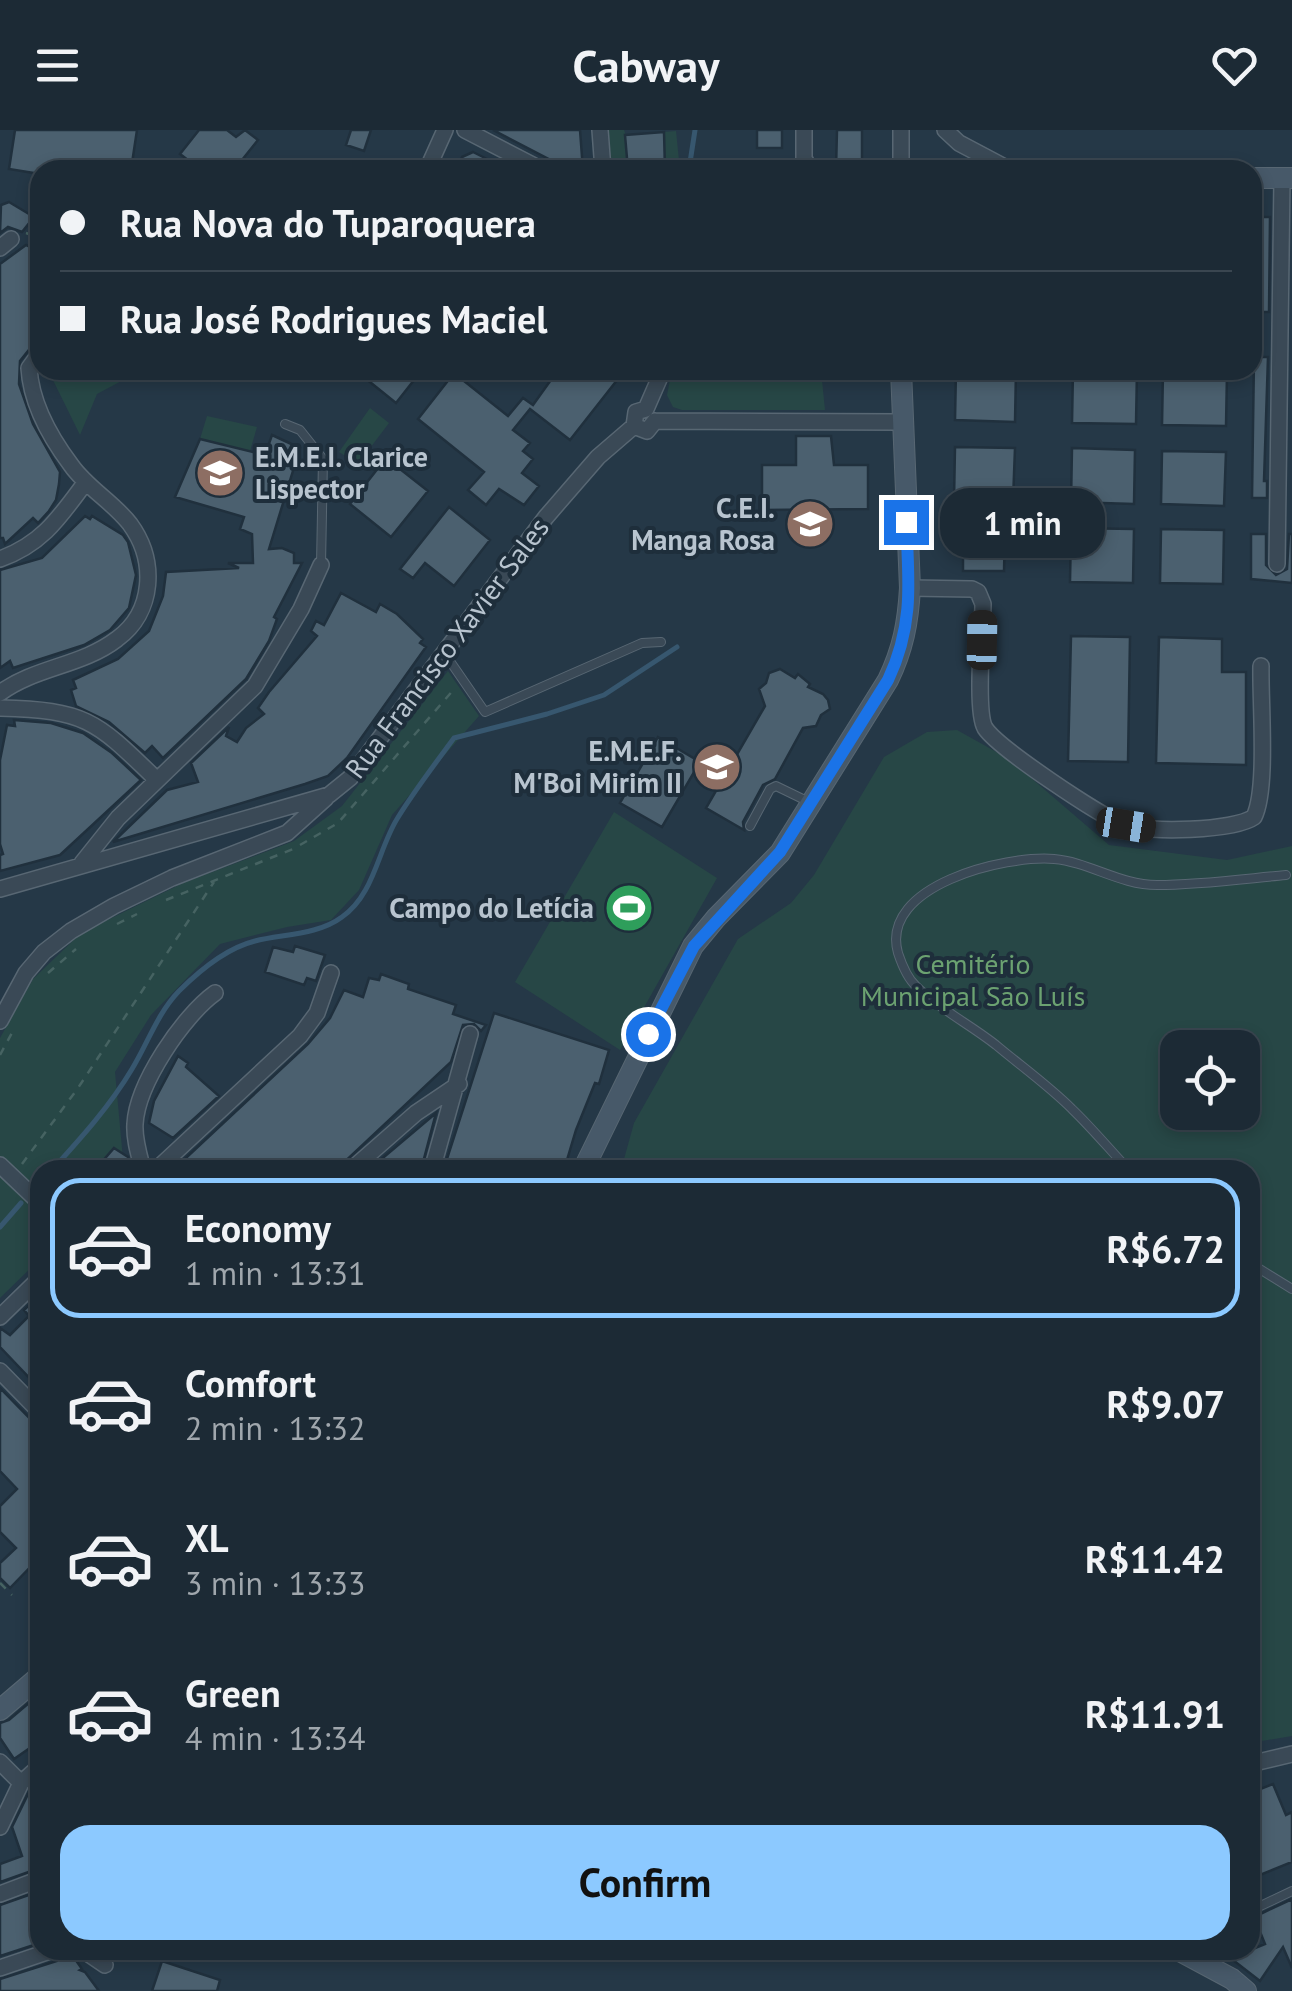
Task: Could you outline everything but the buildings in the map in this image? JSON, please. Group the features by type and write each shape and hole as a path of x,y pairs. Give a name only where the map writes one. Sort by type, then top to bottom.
{"street":[{"path":"432,160 445,130"},
{"path":"465,130 523,160"},
{"path":"600,130 602,160"},
{"path":"804,130 805,160"},
{"path":"901,130 901,160"},
{"path":"945,130 959,144 990,160"},
{"path":"1277,564 1287,178"},
{"path":"0,693 16,681 91,654 116,640 137,622 146,598 146,565 130,525 85,483 69,462 30,391 30,366"},
{"name":"Rua Francisco Xavier Sales","path":"0,889 330,795 350,778 546,517 598,457 634,426 636,412 650,415 660,380"},
{"path":"589,1160 694,946 772,862 888,680 902,651 910,588 901,380"},
{"path":"650,415 901,422"},
{"path":"0,559 26,550 48,531 85,483"},
{"path":"81,864 118,818 255,686 301,609 321,565"},
{"path":"910,588 978,592 983,604 981,710 986,729 1044,775 1126,825 1233,825 1254,817 1259,807 1260,786 1261,666"},
{"path":"0,708 46,709 92,722 156,780"},
{"path":"0,1021 26,973 44,952 71,931 172,878 286,834 330,795"},
{"path":"167,1160 300,1036 317,1013 331,974"},
{"path":"141,1160 135,1127 144,1090 169,1044 215,994"},
{"path":"435,1160 470,1034"},
{"path":"362,1160 416,1113 458,1084"},
{"path":"6,1171 30,1194"},
{"path":"0,1317 30,1288"},
{"path":"0,1370 30,1402"},
{"path":"0,1710 30,1684"},
{"path":"1260,1762 1292,1754"},
{"path":"0,1762 21,1784"},
{"path":"0,1827 21,1784 30,1775"},
{"path":"0,1894 30,1883"},
{"path":"0,1968 30,1958"},
{"path":"98,1960 106,1965"},
{"path":"1201,1960 1246,1991"}],"lane":[{"path":"285,424 300,430 324,459 321,565"},
{"path":"444,653 485,712 642,644 661,642"},
{"path":"750,826 776,786 811,803"},
{"path":"1120,1160 1071,1108 994,1043 916,986 904,970 897,948 897,929 908,909 948,880 1000,863 1057,859 1116,878 1156,885 1286,875"},
{"path":"1260,1268 1292,1289"},
{"path":"1260,1906 1292,1891"}],"path":[{"path":"696,768 718,786"},
{"path":"6,1171 78,1088 215,880"},
{"path":"0,1583 12,1595"}],"green space":[{"path":"608,130 624,130 626,135 676,131 679,160 611,160"},
{"path":"53,380 123,380 97,394 80,435"},
{"path":"670,380 822,380 825,410 682,410 673,407 667,395"},
{"path":"370,408 389,423 358,464 339,452"},
{"path":"207,416 257,427 250,451 200,439"},
{"path":"448,671 479,716 392,815 359,890 331,920 220,944 151,1015 115,1072 123,1160 30,1160 30,1269 0,1298 0,1038 33,979 81,933 183,883 294,841 342,806"},
{"name":"Cemitério Municipal São Luís","path":"957,730 1009,759 1109,845 1227,860 1292,846 1292,1736 1260,1741 1260,1160 624,1160 634,1123 738,939 791,903 814,875 884,757 927,732"},
{"name":"Campo do Letícia","path":"614,812 717,878 620,1050 515,982"}],"waterway":[{"path":"690,160 695,130"},
{"path":"61,1160 114,1096 165,1009 195,976 245,944 322,927 353,908 397,819 454,738 604,695 677,647"},
{"path":"0,1227 21,1203"}],"place":[{"name":"E.M.E.I. Clarice Lispector","path":"220,473"},
{"name":"C.E.I. Manga Rosa","path":"810,524"},
{"name":"E.M.E.F. M'Boi Mirim II","path":"717,767"},
{"name":"Campo do Letícia","path":"629,908"}],"route":[{"path":"648,1034 694,946 780,852 888,680 902,651 908,622 906,522"}]}
